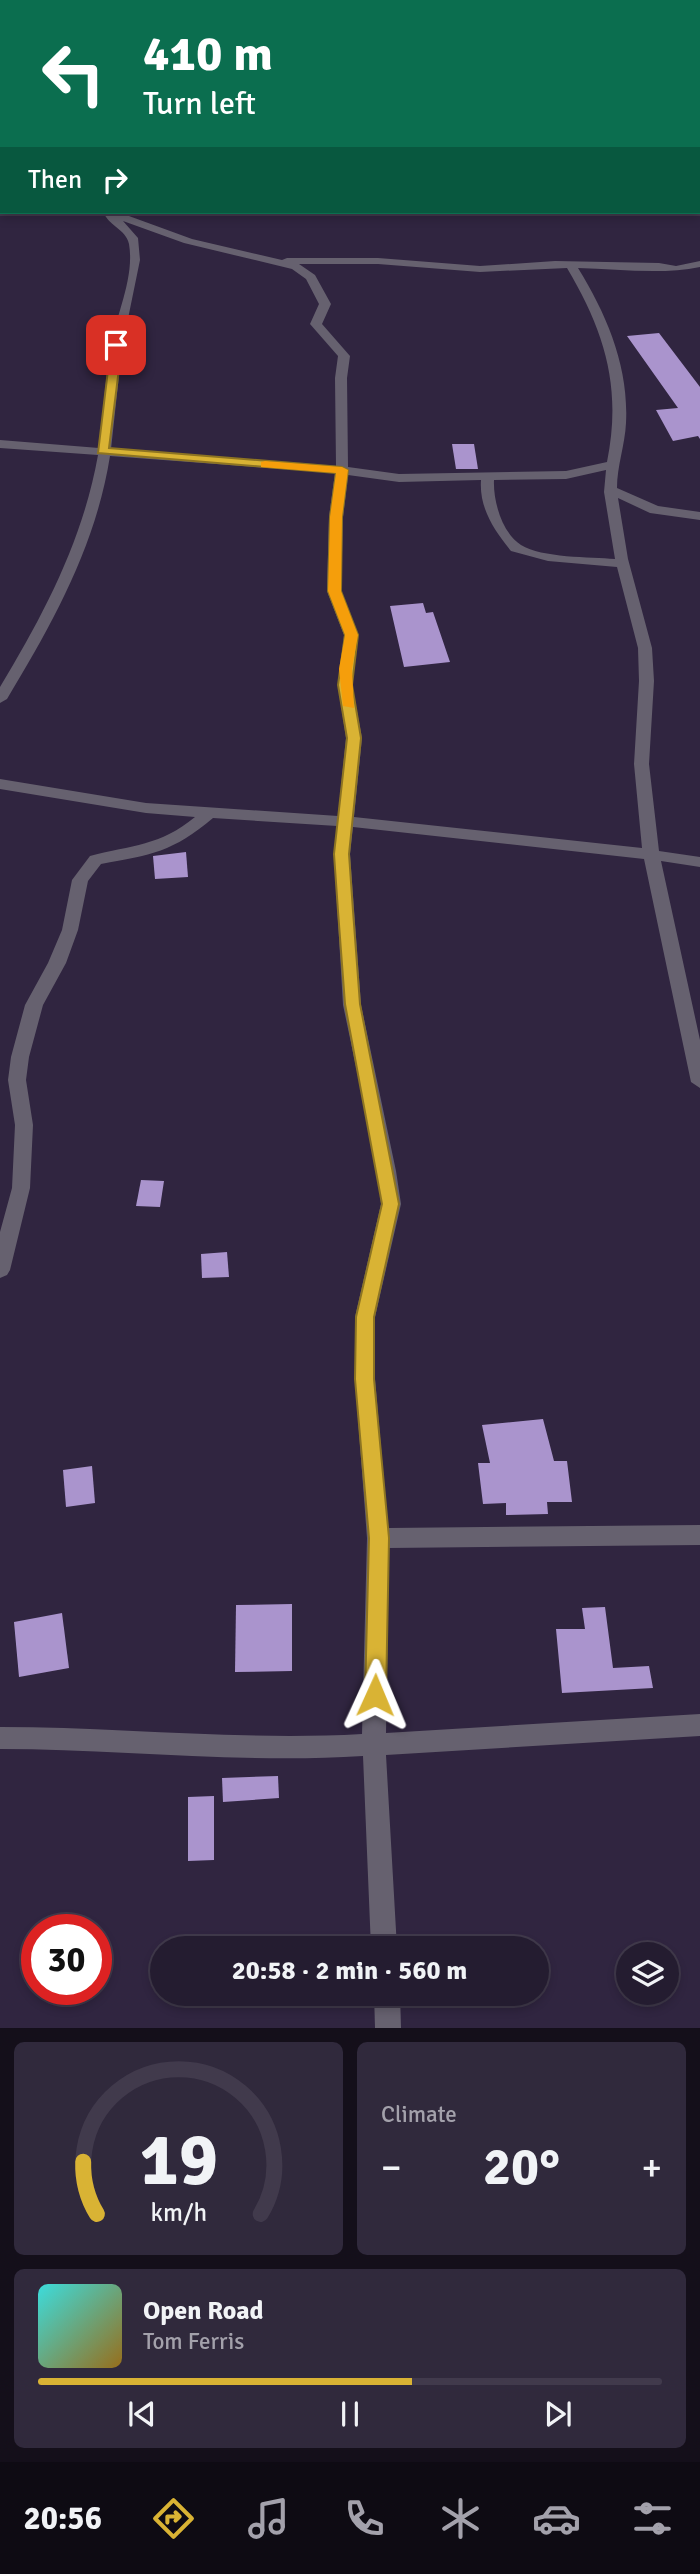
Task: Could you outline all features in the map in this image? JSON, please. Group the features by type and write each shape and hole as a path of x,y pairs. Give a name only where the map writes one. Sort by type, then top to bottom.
{"street":[{"path":"0,699 49,619 99,486 116,345 126,306 135,247 124,227 109,214"},
{"path":"113,214 188,241 296,267 311,277 325,306 316,324 344,353 341,378 342,470 336,517 334,591 351,635 345,685 354,738 342,854 352,1004 391,1204 365,1317 365,1379 379,1538 374,1747 383,1936"},
{"path":"277,261 378,261 480,268 570,265 659,266 676,269 700,264"},
{"path":"570,265 594,301 609,341 620,406 611,490 623,564 638,615 648,678 642,777 659,909 700,1082"},
{"path":"0,444 342,470 399,478 566,475 613,464"},
{"path":"488,477 485,495 488,504 516,548 548,557 623,564"},
{"path":"611,490 655,510 700,516"},
{"path":"0,784 73,798 210,813 347,821 700,862"},
{"path":"0,1270 20,1188 24,1125 17,1080 20,1056 34,1005 57,963 70,930 80,880 96,860 145,851 169,842 183,836 210,813"},
{"path":"379,1538 700,1535"},
{"path":"0,1738 79,1738 300,1749 374,1747 700,1725"},
{"path":"387,2006 388,2028"}],"building":[{"path":"659,333 700,387 700,439 698,436 673,441 656,410 678,408 627,336"},
{"path":"452,444 474,444 478,469 456,469"},
{"path":"423,603 426,613 433,612 450,662 404,667 390,606"},
{"path":"186,852 188,877 155,879 153,856"},
{"path":"141,1180 164,1181 160,1207 136,1206"},
{"path":"227,1252 229,1277 202,1278 201,1254"},
{"path":"543,1419 554,1461 567,1461 572,1502 547,1502 548,1514 506,1515 506,1503 483,1504 478,1463 490,1463 482,1425"},
{"path":"92,1466 95,1503 66,1507 63,1470"},
{"path":"292,1604 292,1671 235,1672 236,1605"},
{"path":"605,1607 613,1668 649,1666 653,1688 562,1693 556,1629 585,1629 582,1608"},
{"path":"62,1613 69,1668 19,1677 14,1622"},
{"path":"278,1776 279,1798 223,1802 222,1778"},
{"path":"214,1796 214,1860 188,1861 188,1797"}],"slow traffic":[{"path":"265,464 342,470 336,517 334,591 350,627 345,669 349,706"}],"route":[{"path":"116,345 102,451 189,460 342,470 336,517 334,591 350,627 345,685 354,738 342,854 345,911 352,1004 387,1171 391,1204 365,1317 365,1379 379,1538 375,1695"}]}
